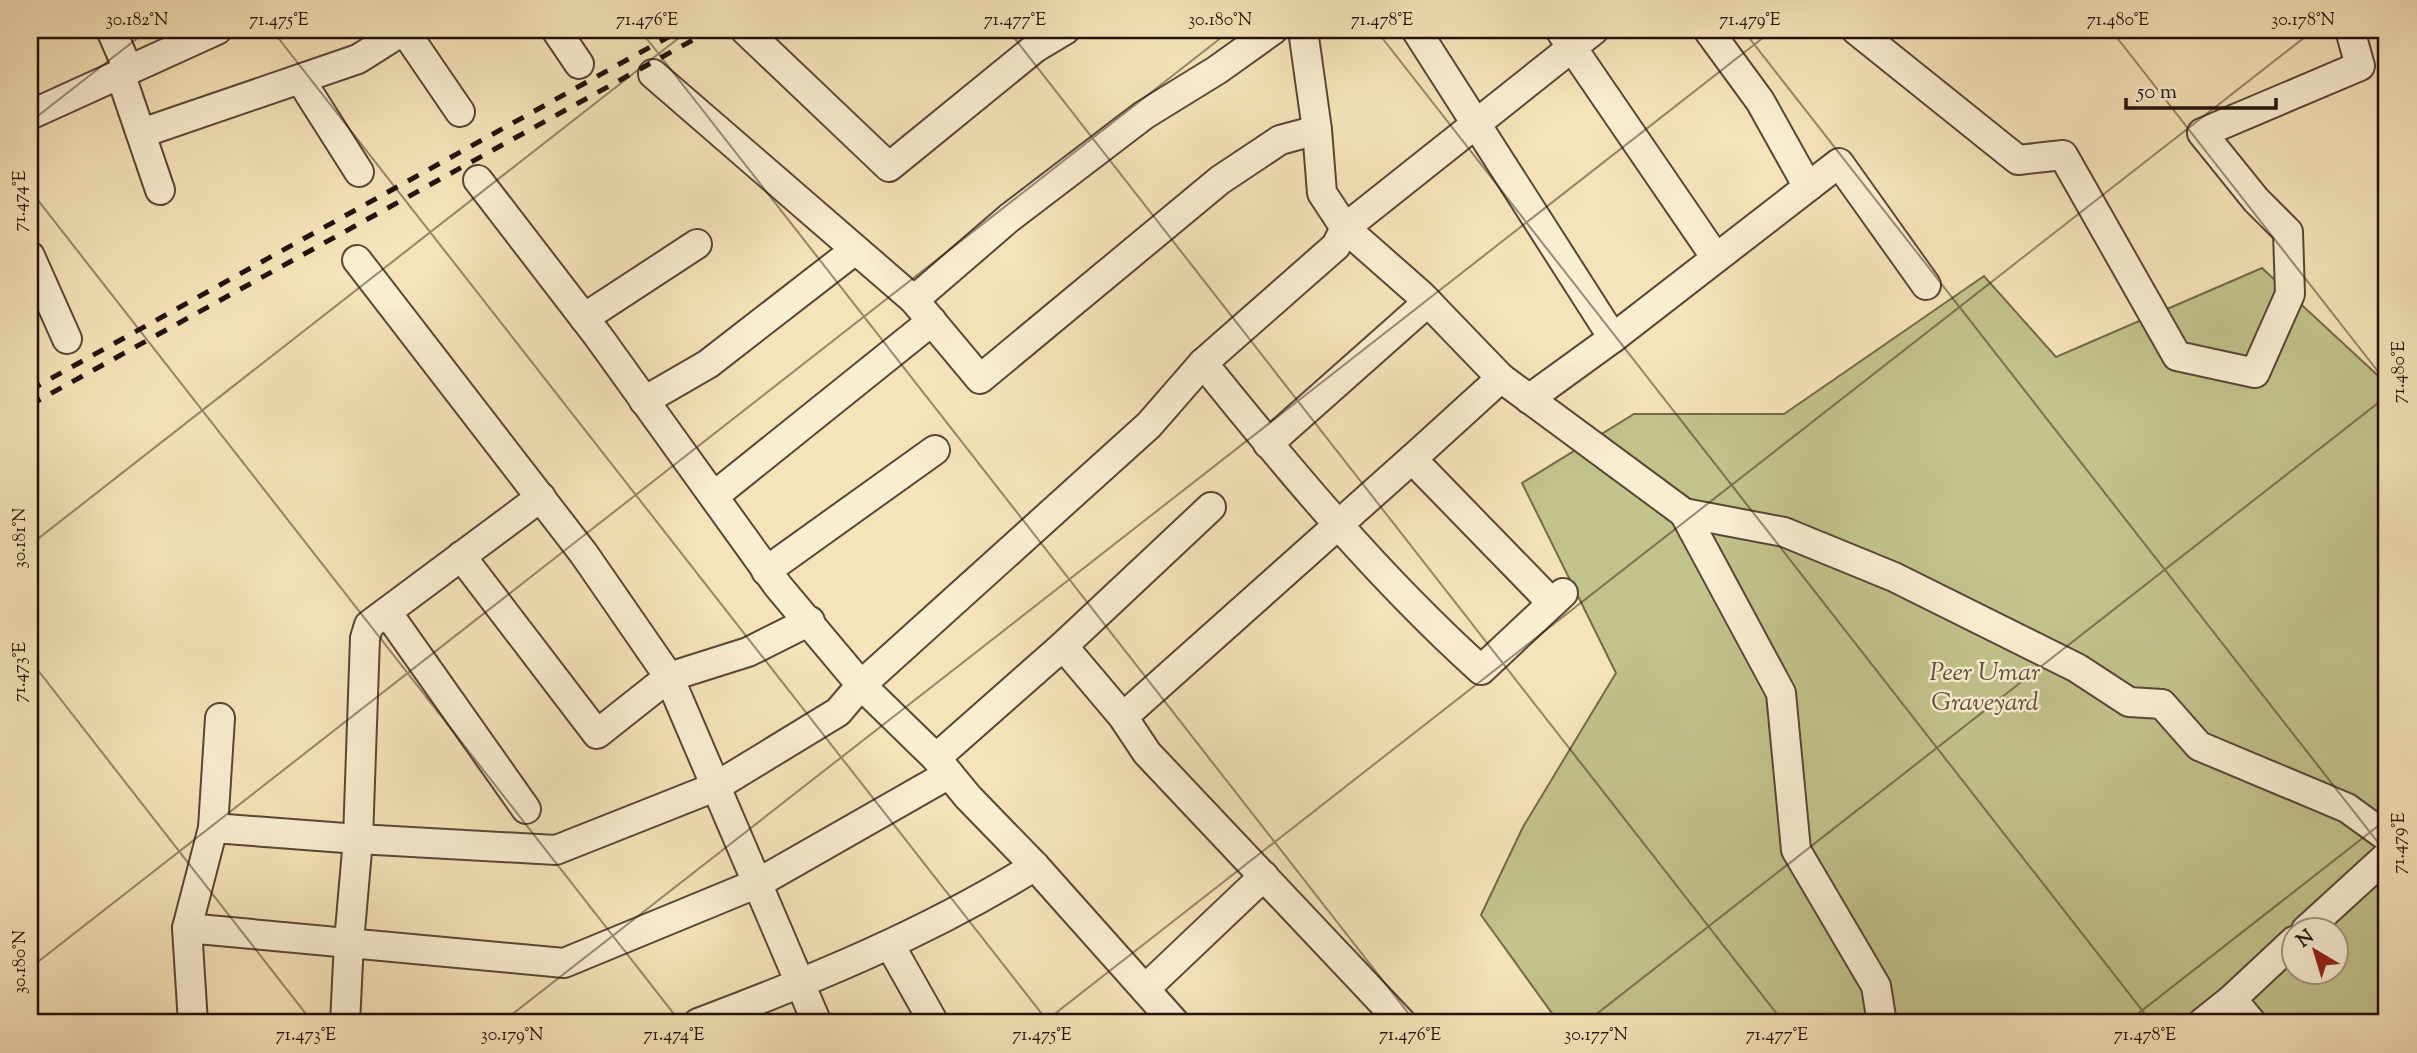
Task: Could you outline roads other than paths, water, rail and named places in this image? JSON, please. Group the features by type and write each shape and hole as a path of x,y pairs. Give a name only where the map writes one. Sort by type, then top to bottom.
{"street":[{"path":"111,30 160,190"},
{"path":"30,115 218,30"},
{"path":"142,133 358,59 404,30 460,112"},
{"path":"556,30 579,64"},
{"path":"745,30 889,167 1035,48 1065,30"},
{"path":"914,300 1009,218 1134,123 1217,70 1273,30"},
{"path":"1303,30 1317,130 1322,193 1345,228 1428,302 1501,378 1684,513 1781,693 1796,850 1876,986 1882,1023"},
{"path":"1416,30 1612,338"},
{"path":"213,828 556,850 715,787 838,712 861,685 1149,425 1203,363 1336,246 1345,228 1476,124 1566,38 1594,30"},
{"path":"1708,30 1760,100 1808,187"},
{"path":"1856,30 2018,160 2063,155 2177,356 2255,373 2290,294 2288,232 2256,200 2202,133 2360,66 2350,30"},
{"path":"1566,38 1716,258"},
{"path":"653,74 914,300 980,379 1220,180 1280,140 1317,130"},
{"path":"300,79 359,172"},
{"path":"1529,399 1839,163 1926,285"},
{"path":"478,180 584,318 766,571 861,685 942,766 1035,866 1175,1023"},
{"path":"584,318 697,244"},
{"path":"644,401 708,364 855,250"},
{"path":"30,256 67,339"},
{"path":"357,260 584,554 670,677 817,1023"},
{"path":"1268,444 1428,302"},
{"path":"714,496 932,321"},
{"path":"1203,363 1338,525 1429,623 1481,670 1558,598 1412,459"},
{"path":"1123,718 1501,378"},
{"path":"766,571 935,450"},
{"path":"345,1023 358,839 365,638 369,625 541,497"},
{"path":"187,928 564,963 758,883 942,766 1063,646 1211,507"},
{"path":"1684,513 1784,532 1894,577 2077,668 2129,702 2162,704 2199,746 2347,808 2387,836"},
{"path":"461,556 597,734 670,677 748,652 810,621"},
{"path":"387,611 526,809"},
{"path":"1063,646 1123,718 1147,753 1402,1023"},
{"path":"193,1023 187,928 213,828 220,718"},
{"path":"2321,916 2387,856"},
{"path":"698,1023 800,985 890,945 984,898 1035,866"},
{"path":"1145,989 1264,876"},
{"path":"890,945 934,1023"},
{"path":"2202,1023 2280,954"},
{"path":"2232,999 2252,1023"}],"railway":[{"path":"30,390 681,30"},
{"path":"30,405 711,30"}],"park label":[{"name":"Peer Umar Graveyard","path":"1985,686"}]}
